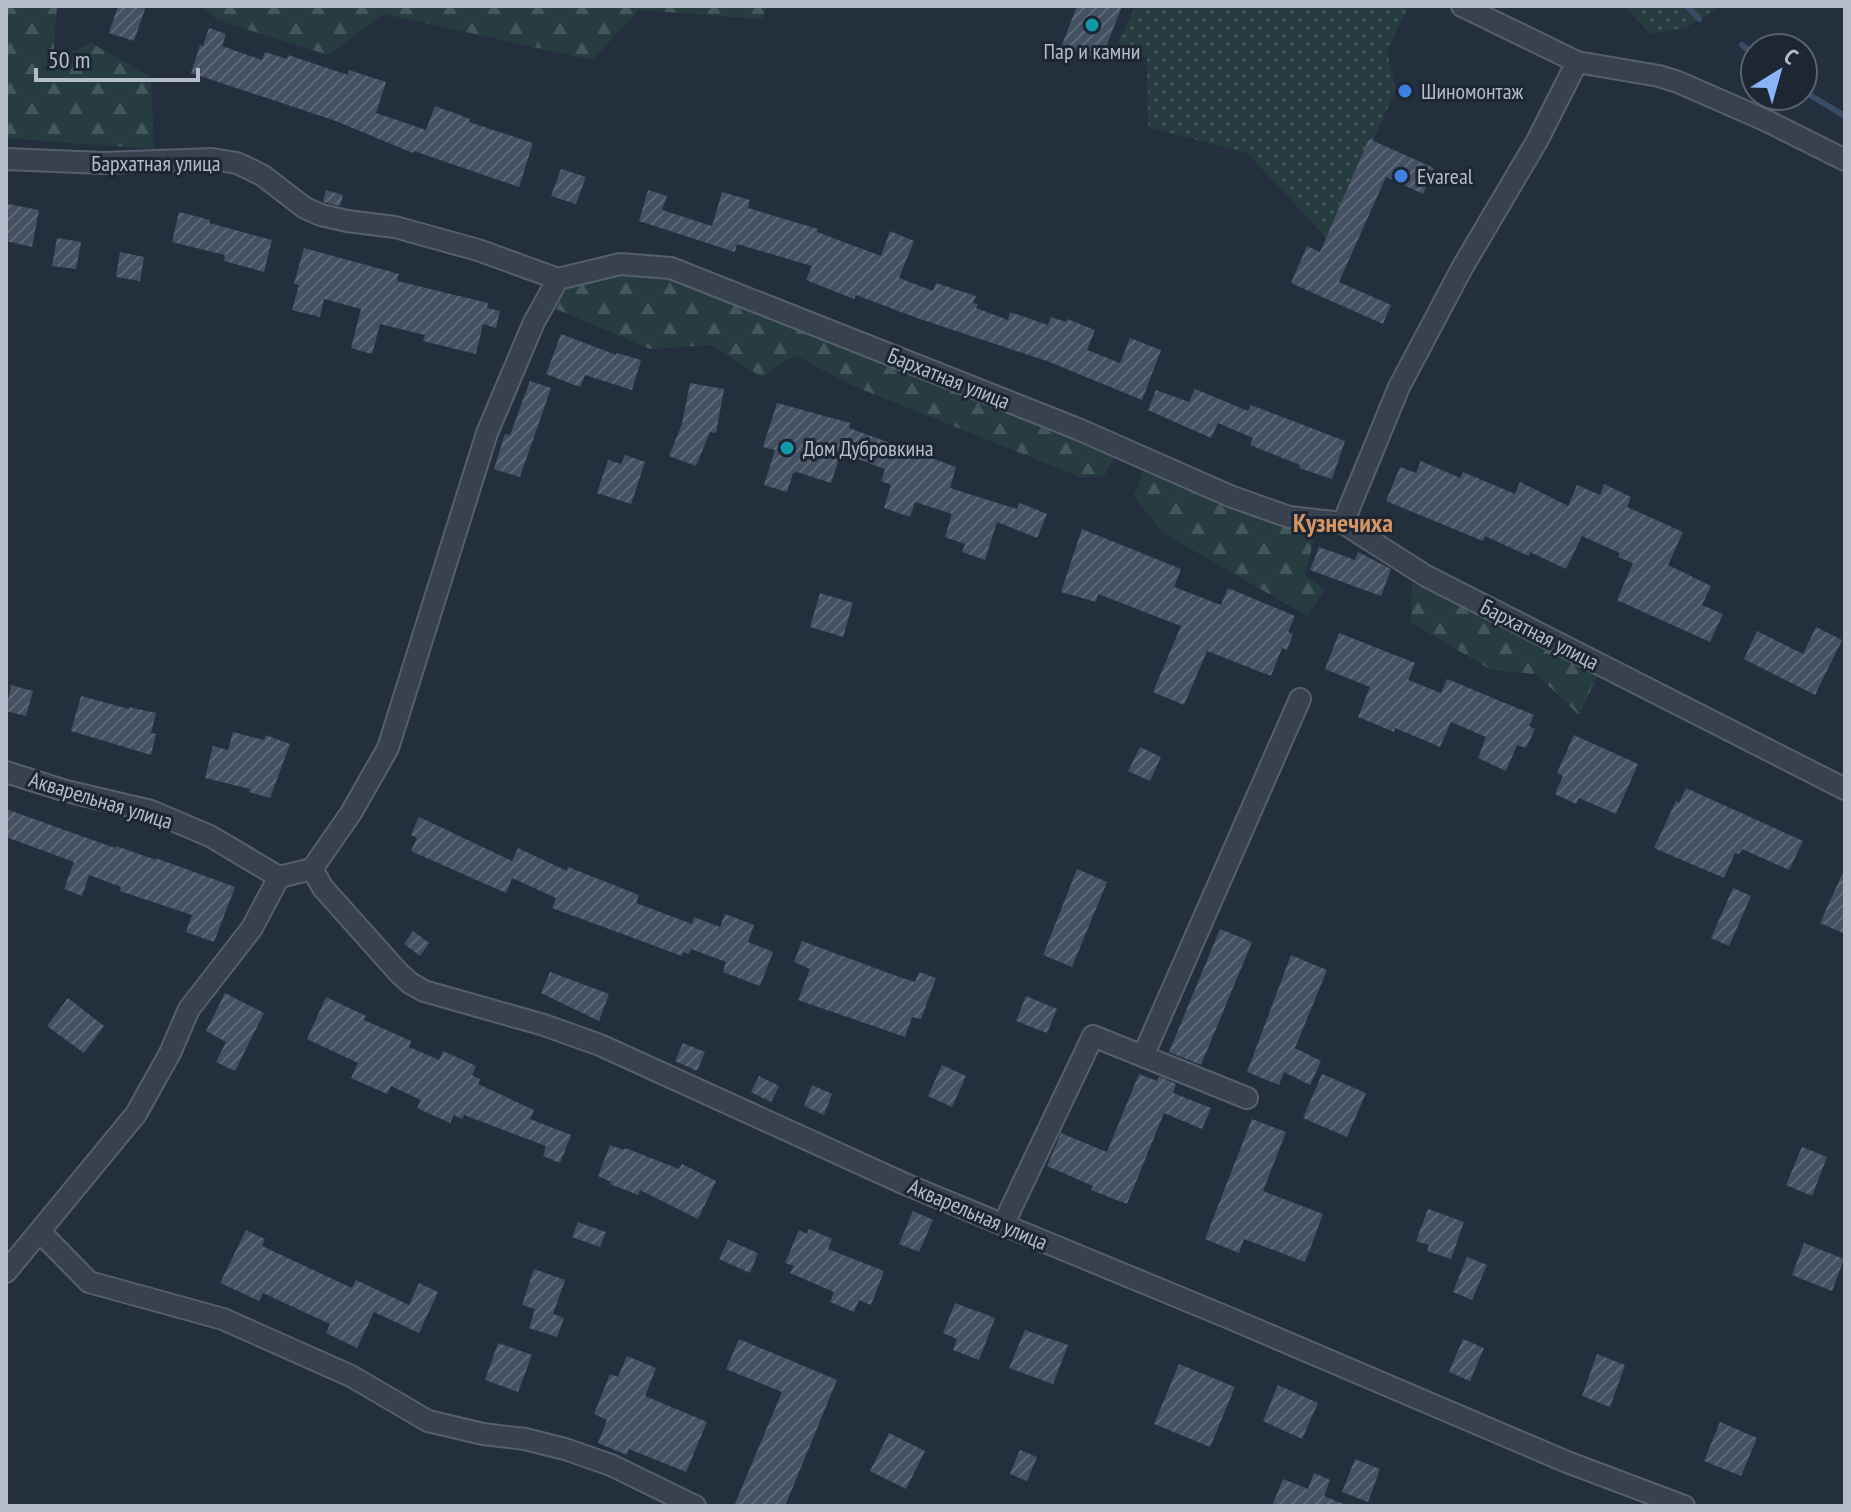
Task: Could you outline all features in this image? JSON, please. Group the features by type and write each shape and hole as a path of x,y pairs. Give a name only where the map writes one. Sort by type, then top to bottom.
{"street":[{"path":"1462,6 1577,62 1678,82 1845,160"},
{"path":"1343,523 1399,387 1462,268 1537,141 1577,62"},
{"name":"Бархатная улица","path":"6,159 103,163 212,159 237,163 262,175 305,208 321,215 395,227 478,250 558,279 620,264 671,268 1078,429 1230,496 1289,517 1343,523 1426,576 1845,789"},
{"path":"6,1272 136,1114 170,1053 189,1009 252,928 279,877 312,869 351,813 388,748 487,433 534,322 558,279"},
{"path":"1143,1056 1300,699"},
{"name":"Акварельная улица","path":"6,772 66,791 151,811 210,836 279,877"},
{"name":"Акварельная улица","path":"312,869 323,888 410,983 424,991 544,1025 600,1045 905,1184 1567,1462 1684,1506"},
{"path":"1003,1225 1093,1036 1247,1098"},
{"path":"40,1232 89,1282 223,1319 351,1376 428,1421 565,1449 611,1465 695,1506"}],"green space":[{"path":"6,6 57,6 53,61 91,43 151,77 154,149 6,138"},
{"path":"202,6 768,6 761,19 639,10 592,60 384,14 328,55 217,20"},
{"path":"1136,6 1408,6 1387,52 1396,90 1328,239 1247,153 1148,127 1147,58 1118,42"},
{"path":"1624,6 1715,6 1716,10 1685,28 1651,34"},
{"path":"634,271 677,276 979,395 1115,458 1104,476 1083,478 851,385 795,355 762,377 711,345 650,349 549,306 567,284"},
{"path":"1146,463 1314,539 1305,575 1324,590 1308,616 1163,533 1134,496"},
{"path":"1412,583 1600,670 1579,715 1536,674 1491,670 1411,622"}],"building":[{"path":"118,6 146,6 134,41 109,33"},
{"name":"Пар и камни","path":"1077,6 1122,6 1101,60 1062,45"},
{"path":"209,28 226,34 222,46 262,60 265,52 287,59 288,55 348,75 349,70 386,82 376,113 426,130 435,106 470,119 469,122 533,143 519,187 413,153 333,120 191,73"},
{"path":"1369,139 1434,168 1423,194 1386,177 1339,282 1391,305 1383,324 1291,283 1307,246 1320,252"},
{"path":"561,169 586,177 576,204 551,196"},
{"path":"326,190 343,195 340,206 323,202"},
{"path":"648,190 667,196 662,210 712,226 722,192 750,200 748,208 818,229 817,232 881,256 890,231 914,241 899,278 933,291 936,283 976,296 973,303 978,304 976,308 1008,320 1010,312 1048,325 1051,317 1066,322 1067,319 1095,330 1087,350 1120,363 1130,338 1161,350 1142,400 1047,361 856,295 854,299 806,280 812,266 737,244 735,252 639,221"},
{"path":"8,204 39,210 32,247 6,241"},
{"path":"179,212 272,240 264,272 224,261 225,255 172,242"},
{"path":"57,238 81,242 76,269 52,266"},
{"path":"304,248 399,274 397,281 488,303 487,308 500,311 496,328 483,324 476,354 423,341 425,335 380,324 372,354 351,348 361,309 324,299 320,317 292,310 299,285 294,284"},
{"path":"120,252 144,257 140,281 116,277"},
{"path":"561,334 616,355 641,360 632,390 585,375 580,387 546,374"},
{"path":"530,381 551,388 520,477 494,469 505,434 510,435"},
{"path":"690,383 724,389 716,433 710,432 696,466 669,456 682,424"},
{"path":"1195,389 1248,411 1251,405 1345,441 1332,479 1299,468 1300,465 1250,445 1253,438 1218,423 1211,438 1148,410 1156,390 1189,402"},
{"path":"777,403 850,423 849,428 956,467 950,488 1017,509 1020,503 1047,514 1037,538 997,522 985,560 962,552 965,544 945,537 952,514 915,502 910,517 884,508 891,485 881,481 885,469 841,453 831,483 797,472 793,473 787,492 764,485 775,450 763,447"},
{"path":"625,455 645,462 631,504 597,493 608,460 621,464"},
{"path":"1421,461 1460,478 1463,472 1515,494 1520,482 1568,506 1577,485 1600,495 1604,484 1631,497 1627,507 1683,532 1668,565 1711,586 1702,605 1723,614 1710,642 1617,600 1633,563 1618,557 1620,553 1582,536 1566,569 1530,552 1529,556 1485,536 1483,541 1386,501 1400,467 1416,473"},
{"path":"1082,529 1181,569 1174,587 1221,605 1228,588 1295,616 1288,632 1293,634 1287,650 1282,648 1271,676 1207,651 1184,705 1153,692 1181,626 1098,594 1096,602 1061,592"},
{"path":"1319,547 1355,560 1358,552 1391,569 1381,596 1310,570"},
{"path":"820,593 853,603 843,637 810,627"},
{"path":"1816,627 1842,640 1815,695 1744,659 1757,631 1803,654"},
{"path":"1339,633 1415,663 1408,680 1441,693 1447,679 1534,715 1529,726 1535,729 1526,748 1517,745 1506,771 1478,758 1486,737 1451,722 1440,747 1358,717 1370,687 1325,669"},
{"path":"11,685 33,691 26,716 6,711"},
{"path":"81,696 156,713 151,733 156,734 151,755 71,731"},
{"path":"233,732 264,740 266,735 290,744 270,798 249,792 250,789 205,778 213,746 228,750"},
{"path":"1574,735 1638,764 1616,814 1579,798 1576,804 1555,794 1563,776 1557,773"},
{"path":"1140,747 1161,757 1150,781 1128,771"},
{"path":"1686,788 1803,841 1789,870 1742,849 1739,854 1735,853 1724,878 1654,848 1676,801 1679,803"},
{"path":"6,809 235,887 214,942 186,932 192,915 120,891 121,887 89,875 82,896 64,889 74,862 6,837"},
{"path":"419,817 512,861 518,848 567,871 568,867 639,895 636,903 692,924 694,917 720,927 725,914 754,925 748,942 773,952 760,986 723,972 726,962 691,949 689,954 683,952 682,956 552,908 556,898 512,878 506,893 411,851 417,838 411,835"},
{"path":"1845,868 1845,934 1820,923"},
{"path":"1077,869 1107,882 1072,967 1043,955"},
{"path":"1733,888 1751,896 1729,946 1711,938"},
{"path":"1220,929 1252,942 1201,1065 1169,1052"},
{"path":"413,931 429,943 420,956 404,944"},
{"path":"802,941 915,982 919,972 936,978 921,1019 912,1017 905,1037 798,1000 810,969 794,962"},
{"path":"1291,955 1327,970 1295,1048 1321,1061 1310,1085 1284,1072 1279,1085 1247,1072"},
{"path":"550,972 609,994 599,1021 541,993"},
{"path":"225,993 264,1013 235,1071 216,1062 226,1042 206,1031"},
{"path":"1026,996 1057,1009 1047,1033 1016,1021"},
{"path":"326,997 366,1016 364,1020 411,1041 409,1047 439,1060 443,1051 476,1066 472,1075 480,1079 478,1084 534,1110 530,1119 571,1135 560,1163 543,1156 546,1146 464,1115 462,1119 454,1115 450,1123 417,1108 421,1100 391,1086 387,1094 351,1078 358,1063 307,1039"},
{"path":"68,998 104,1026 84,1053 47,1026"},
{"path":"683,1043 705,1052 697,1071 675,1061"},
{"path":"942,1065 966,1076 952,1107 928,1096"},
{"path":"1139,1074 1157,1081 1159,1076 1176,1084 1173,1093 1211,1108 1202,1129 1164,1113 1127,1204 1091,1190 1093,1186 1047,1166 1061,1133 1107,1152"},
{"path":"1322,1074 1366,1093 1347,1137 1303,1118"},
{"path":"759,1076 779,1086 771,1102 751,1092"},
{"path":"812,1085 832,1094 824,1115 804,1106"},
{"path":"1252,1119 1286,1132 1263,1191 1323,1214 1305,1262 1244,1239 1239,1253 1205,1239"},
{"path":"610,1145 679,1169 682,1164 716,1181 698,1219 640,1190 638,1195 598,1176"},
{"path":"1802,1147 1827,1157 1812,1196 1786,1185"},
{"path":"1428,1209 1464,1222 1451,1259 1427,1251 1429,1245 1416,1241"},
{"path":"913,1211 933,1220 919,1252 899,1244"},
{"path":"578,1222 606,1232 600,1247 572,1237"},
{"path":"809,1229 832,1239 828,1249 884,1271 871,1305 859,1300 854,1312 830,1302 834,1292 790,1273 794,1266 785,1263 799,1230 807,1234"},
{"path":"246,1230 265,1239 262,1246 352,1288 356,1280 409,1305 419,1283 438,1292 419,1333 374,1312 357,1348 326,1333 330,1324 263,1293 259,1301 220,1283"},
{"path":"728,1240 758,1253 750,1273 719,1259"},
{"path":"1804,1243 1844,1259 1832,1291 1792,1275"},
{"path":"1467,1257 1487,1265 1472,1300 1453,1292"},
{"path":"534,1269 565,1280 553,1314 564,1318 557,1337 529,1328 535,1309 522,1305"},
{"path":"955,1303 995,1318 979,1360 953,1350 957,1339 943,1333"},
{"path":"1025,1330 1068,1345 1053,1384 1009,1368"},
{"path":"739,1339 837,1380 785,1506 734,1506 782,1392 726,1369"},
{"path":"1463,1339 1484,1348 1470,1381 1449,1372"},
{"path":"498,1343 532,1355 518,1392 485,1380"},
{"path":"1597,1354 1625,1365 1610,1407 1582,1396"},
{"path":"627,1356 656,1368 645,1396 707,1422 686,1472 629,1449 627,1455 598,1443 607,1420 594,1414 610,1374 618,1377"},
{"path":"1179,1364 1235,1387 1210,1447 1154,1424"},
{"path":"1278,1385 1318,1403 1302,1439 1263,1421"},
{"path":"1720,1422 1757,1438 1741,1476 1704,1461"},
{"path":"889,1433 925,1451 906,1489 870,1471"},
{"path":"1020,1450 1037,1457 1027,1481 1010,1474"},
{"path":"1355,1459 1380,1469 1368,1502 1342,1492"},
{"path":"1314,1473 1330,1480 1324,1496 1348,1506 1272,1506 1283,1479 1308,1489"}],"waterway":[{"path":"1687,6 1699,19"},
{"path":"1819,101 1845,116"}],"place":[{"name":"Пар и камни","path":"1092,25"},
{"name":"Шиномонтаж","path":"1405,91"},
{"name":"Evareal","path":"1401,176"},
{"name":"Дом Дубровкина","path":"787,448"}],"district":[{"name":"Кузнечиха","path":"1343,523"}]}
